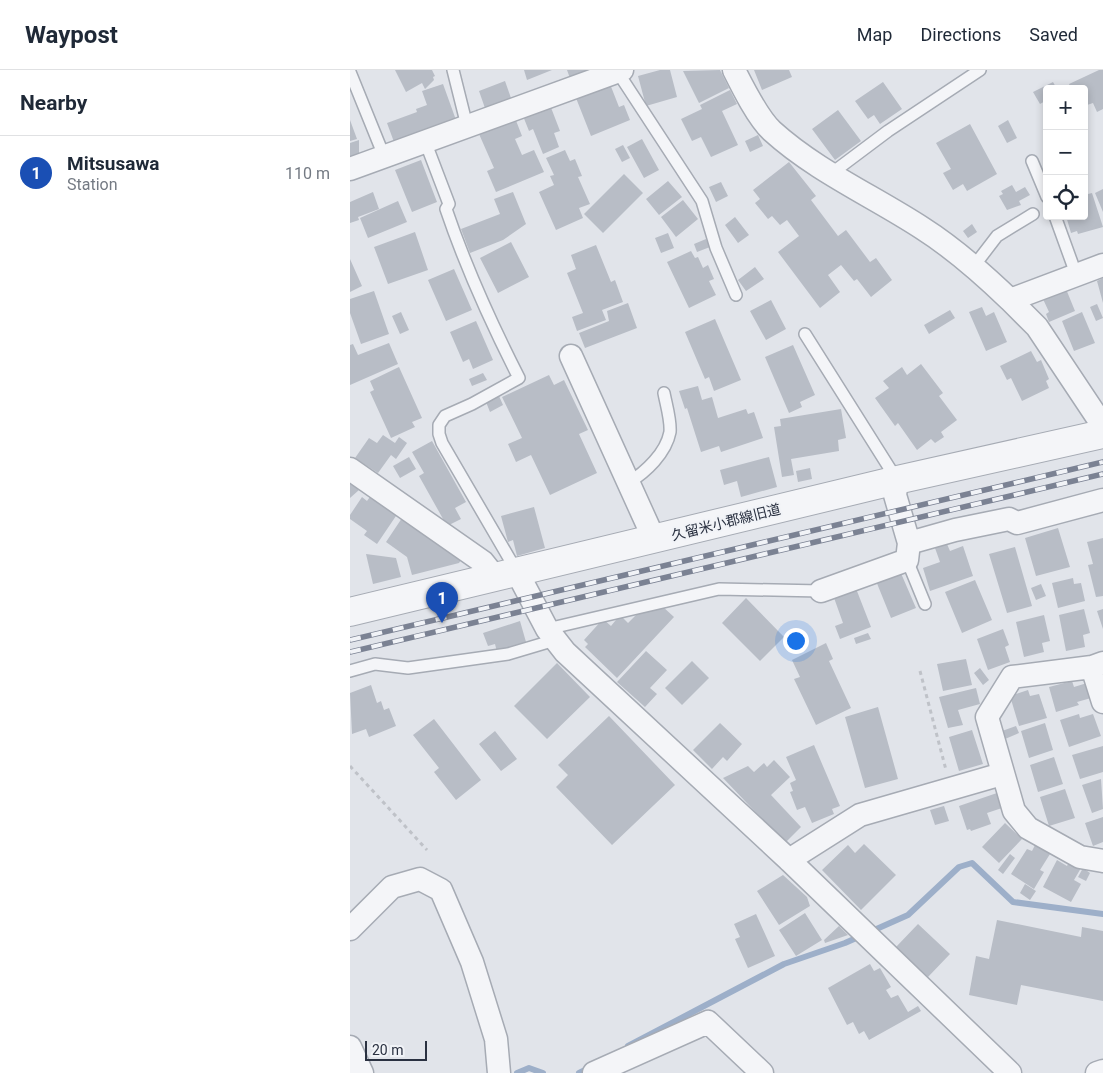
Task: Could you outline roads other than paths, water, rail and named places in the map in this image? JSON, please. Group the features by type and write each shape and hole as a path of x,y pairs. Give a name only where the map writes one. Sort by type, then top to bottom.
{"street":[{"path":"734,70 744,90 771,130 808,159 924,228 974,266 1010,300 1037,327 1103,426"},
{"path":"350,169 619,71"},
{"path":"1010,300 1103,265"},
{"path":"571,356 654,539"},
{"name":"久留米小郡線旧道","path":"350,612 898,480 1103,434"},
{"path":"350,470 484,562 506,574 551,634 1010,1073"},
{"path":"898,480 895,495 908,551"},
{"path":"821,590 955,530 1009,519 1017,522 1103,500"},
{"path":"1103,702 1097,665 1012,677 988,717 1002,774 1014,811 1028,828 1080,857 1099,862 1103,861"},
{"path":"789,860 860,815 1002,774"},
{"path":"350,929 392,887 420,879 441,890 472,962 496,1039 499,1073"},
{"path":"594,1073 708,1022 762,1073"},
{"path":"350,1047 362,1073"},
{"path":"1097,1073 1103,1071"}],"lane":[{"path":"453,70 467,126"},
{"path":"832,173 888,131 980,70"},
{"path":"619,71 702,202 716,248 736,295"},
{"path":"350,72 384,156"},
{"path":"425,141 449,204 446,209 463,259 519,378 472,404 445,416 439,425 442,444 506,574"},
{"path":"1032,161 1043,187"},
{"path":"974,266 997,236 1033,214"},
{"path":"1056,220 1076,274"},
{"path":"805,334 898,480"},
{"path":"628,482 640,476 660,455 670,432 664,392"},
{"path":"908,551 925,604"},
{"path":"350,671 375,664 408,668 508,654 551,634 719,589 821,590"}],"waterway":[{"path":"628,1046 784,964 845,943 908,915 959,867 972,863 1013,902 1103,914"},
{"path":"579,1073 591,1067"},
{"path":"517,1073 529,1068 543,1073"}],"railway":[{"path":"350,640 1103,462"},
{"path":"350,652 1103,474"}],"place":[{"name":"Mitsusawa","path":"442,623"}]}
